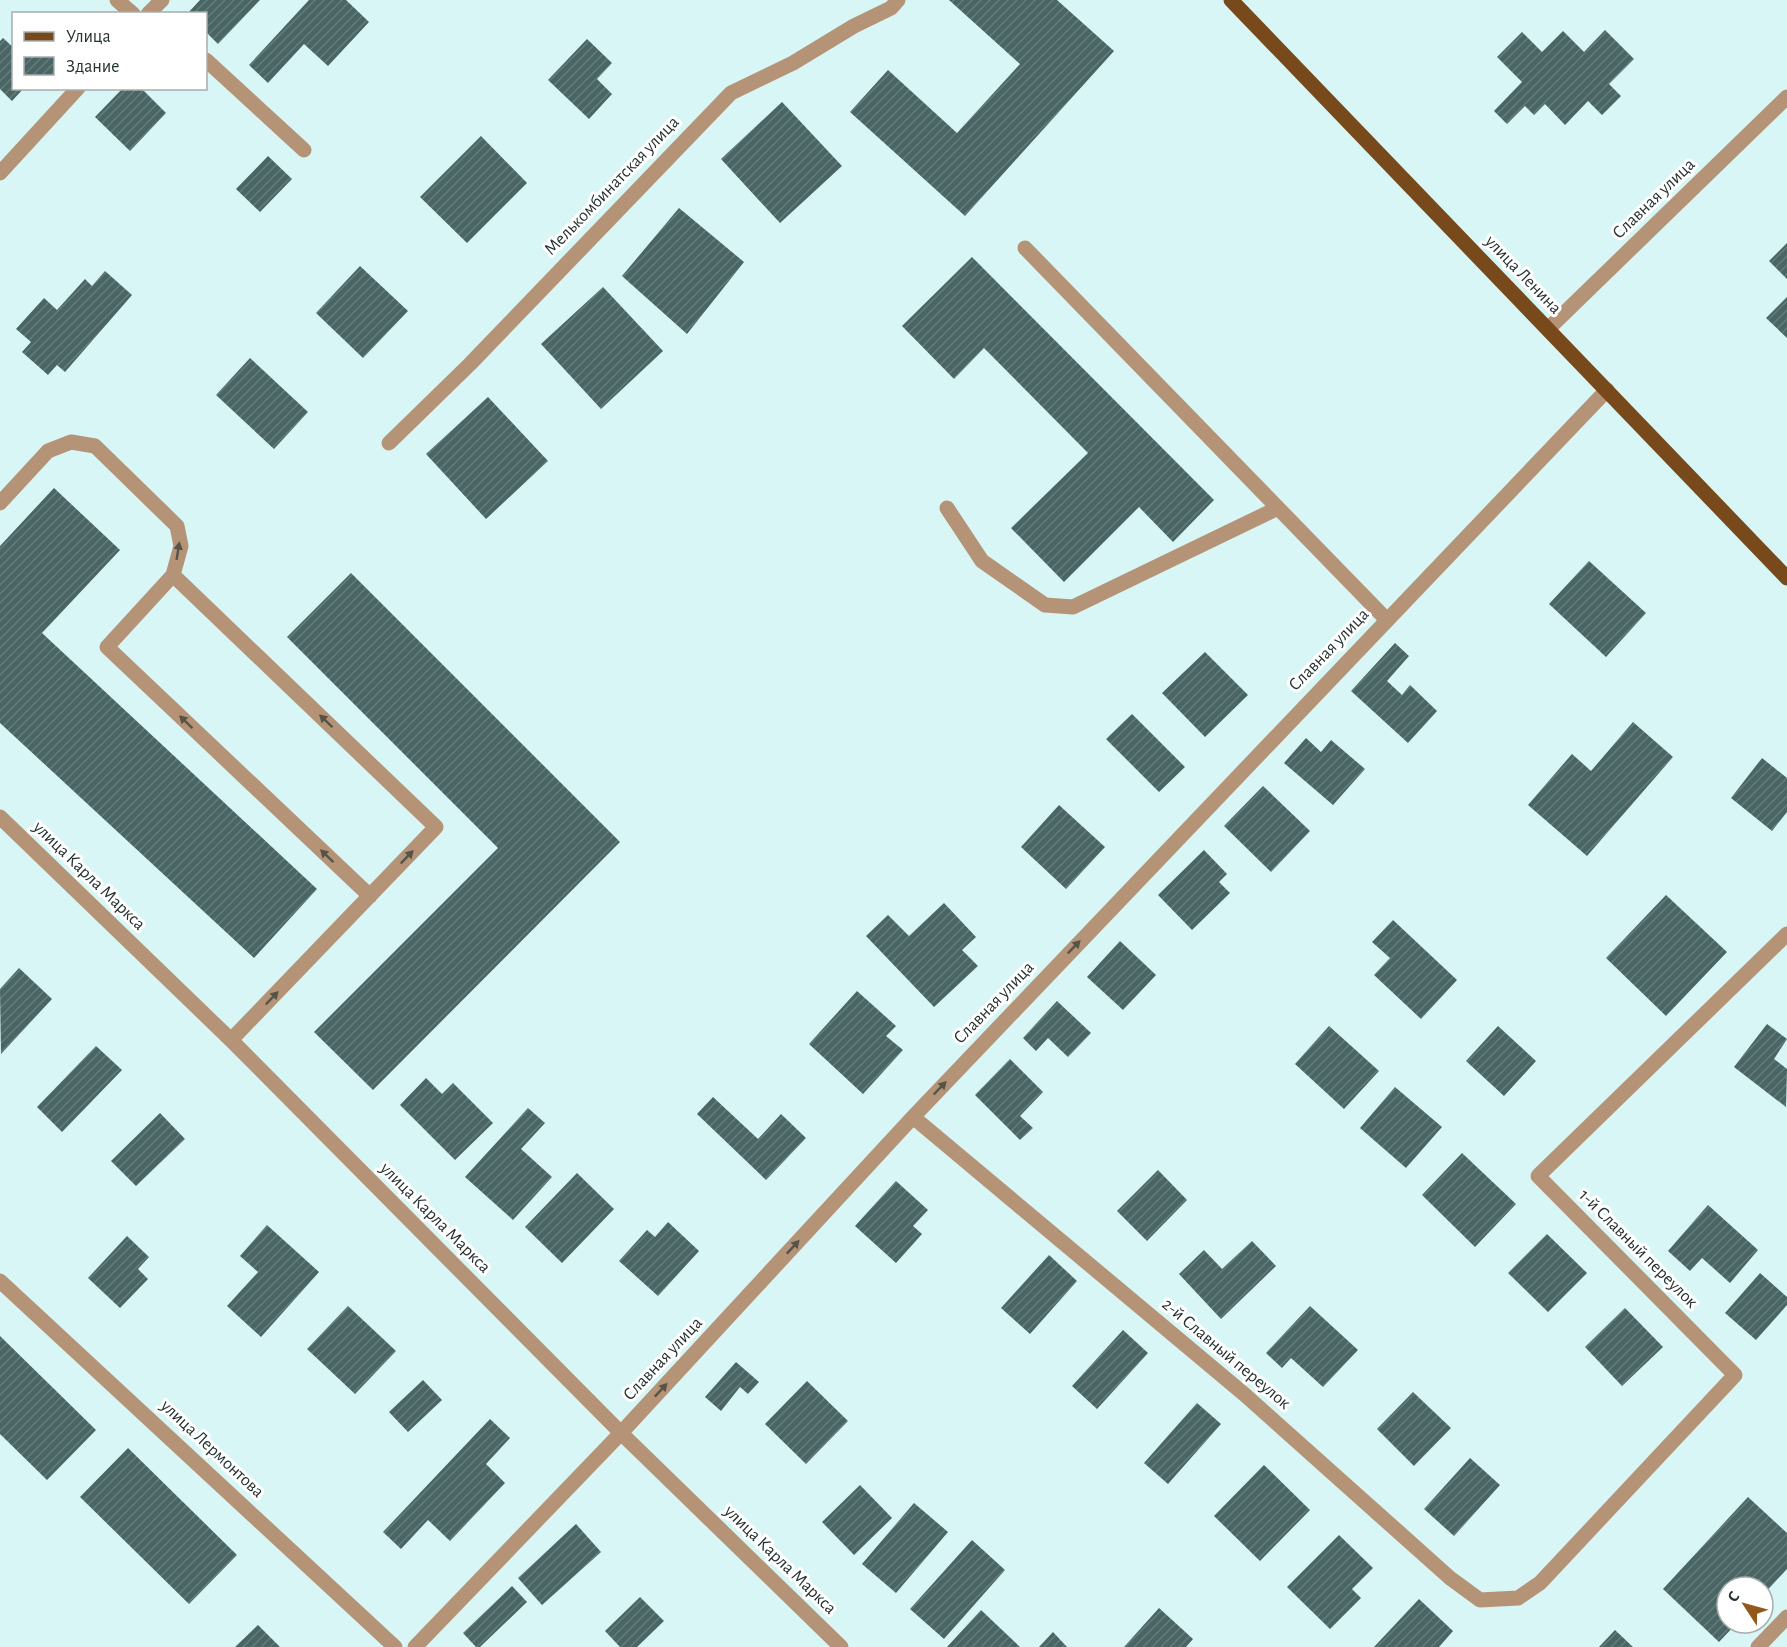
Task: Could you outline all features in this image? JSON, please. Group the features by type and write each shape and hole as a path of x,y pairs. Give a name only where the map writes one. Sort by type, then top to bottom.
{"main road":[{"name":"улица Ленина","path":"1231,0 1787,578"}],"street":[{"path":"117,0 131,12"},
{"path":"150,12 162,0"},
{"name":"Мелькомбинатская улица","path":"389,443 470,364 731,93 793,63 854,26 891,8 898,0"},
{"path":"207,61 304,150"},
{"path":"0,172 76,90"},
{"name":"Славная улица","path":"1548,329 1787,97"},
{"path":"1025,248 1278,507 1364,599 1386,618"},
{"name":"Славная улица","path":"415,1647 621,1433 913,1117 1386,618 1607,390"},
{"path":"0,503 48,451 71,442 94,447 177,525 181,546 173,575 107,647 370,896"},
{"path":"946,508 982,561 1045,605 1073,607 1278,507"},
{"path":"173,575 436,827 231,1040"},
{"name":"улица Карла Маркса","path":"0,817 231,1040 621,1433 841,1647"},
{"name":"1-й Славный переулок","path":"1518,1598 1540,1583 1735,1375 1538,1176 1787,934"},
{"name":"2-й Славный переулок","path":"913,1117 1244,1394 1450,1578 1480,1599 1518,1598"},
{"name":"улица Лермонтова","path":"0,1281 395,1647"},
{"path":"1758,1647 1787,1617"}],"building":[{"path":"200,0 260,0 218,44 207,33 207,12 189,12"},
{"path":"309,0 346,0 369,22 328,66 304,44 268,83 249,65"},
{"path":"949,0 1057,0 1114,51 965,216 850,112 888,70 957,133 1020,64"},
{"path":"1605,30 1634,59 1609,84 1621,96 1602,115 1588,101 1565,125 1545,104 1534,115 1525,106 1507,124 1494,111 1522,82 1497,57 1522,32 1542,52 1563,31 1584,52"},
{"path":"3,38 12,46 12,90 22,90 12,101 0,89 0,41"},
{"path":"587,39 612,63 597,79 612,94 589,119 548,80"},
{"path":"121,90 143,90 166,113 130,151 95,117"},
{"path":"782,102 842,166 780,223 721,159"},
{"path":"481,136 527,183 467,243 420,197"},
{"path":"268,156 292,179 260,212 236,189"},
{"path":"679,208 744,262 687,334 622,276"},
{"path":"1787,243 1787,279 1769,261"},
{"path":"972,257 1214,500 1173,542 1139,507 1064,582 1011,528 1088,453 984,348 954,379 902,326"},
{"path":"360,266 408,311 363,358 316,313"},
{"path":"105,271 132,295 65,372 57,365 48,375 22,352 31,342 16,329 44,298 57,310 85,279 92,286"},
{"path":"603,287 663,351 601,409 541,344"},
{"path":"1787,297 1787,338 1766,318"},
{"path":"250,358 308,412 274,449 216,395"},
{"path":"488,397 548,461 486,519 426,454"},
{"path":"54,488 120,550 42,633 317,889 254,958 0,723 0,546"},
{"path":"1589,561 1646,613 1606,657 1549,604"},
{"path":"351,573 620,842 373,1090 314,1032 498,848 287,637"},
{"path":"1395,643 1409,656 1387,681 1402,695 1410,685 1437,711 1408,743 1351,691"},
{"path":"1205,652 1248,695 1205,737 1162,693"},
{"path":"1132,714 1185,767 1159,792 1106,739"},
{"path":"1633,722 1673,757 1587,856 1528,805 1572,754 1591,771"},
{"path":"1306,738 1321,752 1331,740 1365,769 1333,805 1284,763"},
{"path":"1762,758 1787,778 1787,812 1772,831 1731,798"},
{"path":"1263,786 1310,831 1271,872 1224,826"},
{"path":"1059,805 1105,847 1066,889 1021,847"},
{"path":"1204,850 1227,874 1219,882 1230,893 1192,930 1158,895"},
{"path":"1666,895 1727,952 1666,1016 1606,958"},
{"path":"944,903 976,937 962,950 978,966 934,1007 866,936 888,915 909,936"},
{"path":"1393,920 1457,980 1421,1019 1374,975 1390,958 1372,942"},
{"path":"1120,941 1156,975 1123,1010 1087,977"},
{"path":"19,968 52,999 1,1054 0,989"},
{"path":"857,991 896,1026 886,1036 903,1050 863,1094 809,1044"},
{"path":"1057,1001 1091,1033 1068,1057 1048,1038 1036,1051 1023,1038"},
{"path":"1767,1024 1787,1039 1774,1059 1787,1069 1786,1107 1734,1067"},
{"path":"1329,1026 1379,1071 1344,1109 1295,1064"},
{"path":"1498,1026 1536,1061 1504,1096 1466,1061"},
{"path":"96,1046 122,1070 62,1132 37,1107"},
{"path":"1010,1059 1043,1092 1020,1116 1033,1128 1020,1140 975,1095"},
{"path":"426,1078 442,1094 453,1083 493,1123 455,1160 400,1105"},
{"path":"1395,1087 1442,1127 1406,1168 1360,1128"},
{"path":"713,1097 758,1139 781,1114 806,1138 766,1180 697,1114"},
{"path":"528,1108 545,1123 521,1149 552,1177 513,1220 465,1177"},
{"path":"160,1113 185,1139 136,1186 111,1161"},
{"path":"1462,1153 1516,1204 1475,1247 1422,1195"},
{"path":"1158,1170 1187,1200 1147,1241 1117,1211"},
{"path":"577,1173 614,1209 562,1263 525,1227"},
{"path":"896,1181 928,1210 913,1226 922,1234 896,1263 855,1226"},
{"path":"1708,1205 1758,1250 1730,1283 1702,1258 1690,1271 1668,1251"},
{"path":"668,1222 699,1251 658,1296 619,1261 647,1230 655,1237"},
{"path":"267,1225 319,1272 261,1337 227,1306 258,1272 240,1256"},
{"path":"1547,1234 1587,1273 1548,1312 1508,1273"},
{"path":"127,1236 149,1257 138,1269 148,1279 120,1308 88,1278"},
{"path":"1252,1241 1276,1266 1221,1319 1179,1274 1204,1250 1222,1269"},
{"path":"1049,1255 1077,1281 1030,1334 1001,1308"},
{"path":"1760,1273 1787,1297 1787,1305 1756,1340 1725,1313"},
{"path":"348,1306 396,1351 355,1394 307,1349"},
{"path":"1310,1306 1358,1350 1323,1387 1291,1358 1282,1368 1266,1353"},
{"path":"1625,1308 1663,1347 1622,1386 1585,1347"},
{"path":"1123,1330 1148,1353 1097,1409 1072,1386"},
{"path":"0,1336 96,1430 47,1480 0,1434"},
{"path":"736,1362 759,1382 748,1394 740,1387 721,1411 705,1397"},
{"path":"423,1380 442,1400 408,1432 389,1412"},
{"path":"807,1381 848,1421 806,1464 765,1424"},
{"path":"1413,1392 1451,1428 1414,1466 1377,1429"},
{"path":"1197,1403 1221,1424 1168,1484 1144,1463"},
{"path":"490,1419 510,1438 486,1464 505,1483 450,1541 428,1520 401,1549 383,1532"},
{"path":"128,1448 237,1555 189,1604 80,1497"},
{"path":"1470,1458 1500,1485 1454,1536 1424,1509"},
{"path":"1264,1465 1310,1510 1260,1561 1214,1516"},
{"path":"860,1485 892,1518 854,1555 822,1522"},
{"path":"1748,1497 1787,1533 1787,1569 1775,1582 1775,1575 1715,1575 1715,1635 1726,1635 1719,1642 1663,1589"},
{"path":"914,1503 948,1532 896,1593 862,1564"},
{"path":"576,1524 601,1552 542,1605 518,1578"},
{"path":"1339,1535 1373,1568 1352,1589 1361,1598 1330,1629 1287,1587"},
{"path":"972,1540 1005,1570 944,1639 910,1609"},
{"path":"512,1586 527,1602 480,1647 476,1647 463,1633"},
{"path":"640,1597 664,1621 637,1647 620,1647 605,1631"},
{"path":"1419,1599 1453,1631 1439,1647 1374,1647"},
{"path":"1159,1608 1193,1639 1186,1647 1124,1647"},
{"path":"981,1610 1020,1647 947,1647"},
{"path":"258,1625 280,1647 235,1647"},
{"path":"1615,1630 1633,1647 1599,1647"},
{"path":"1053,1632 1067,1647 1039,1647"}]}
